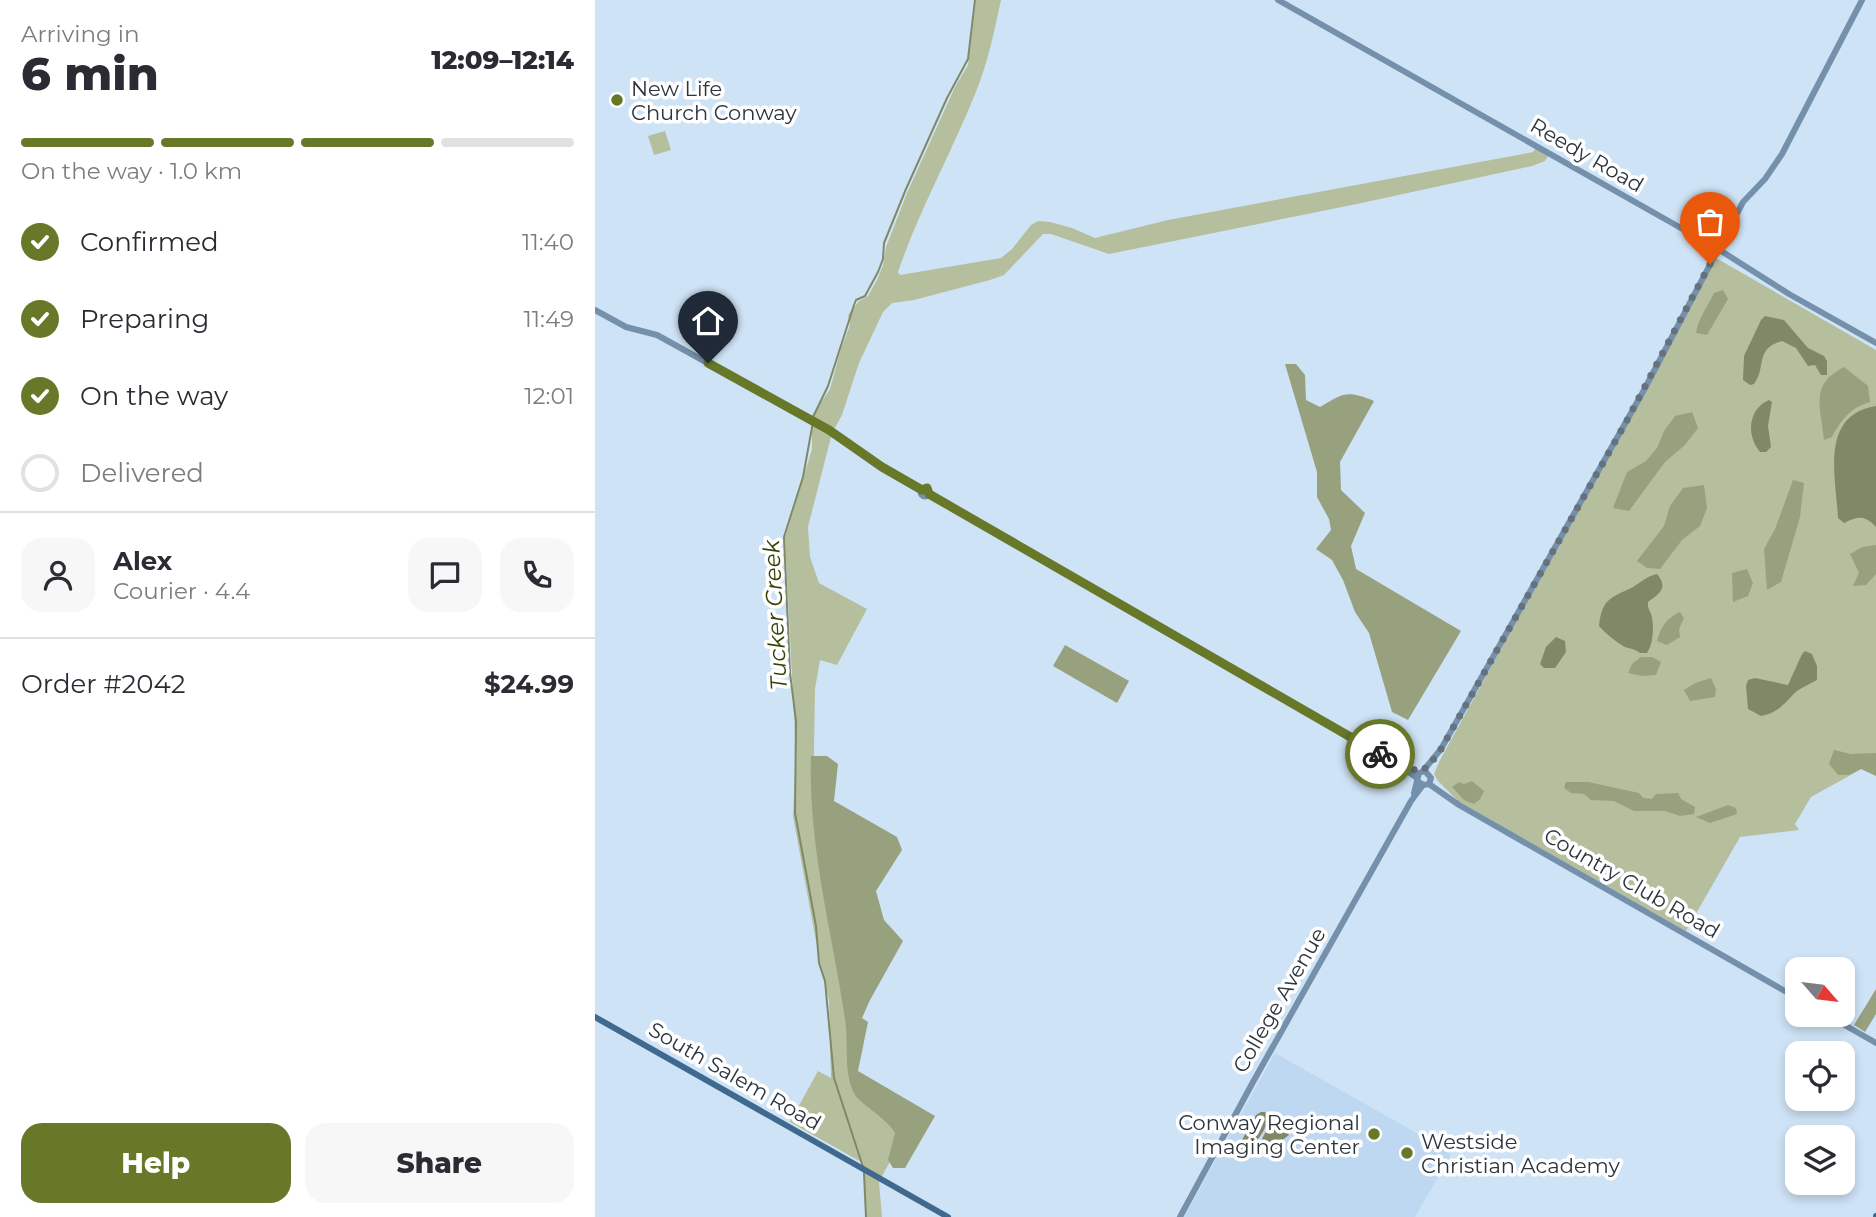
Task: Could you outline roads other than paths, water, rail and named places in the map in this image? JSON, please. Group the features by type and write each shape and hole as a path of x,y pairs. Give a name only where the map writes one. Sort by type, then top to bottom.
{"main road":[{"name":"South Salem Road","path":"595,1017 948,1217"}],"street":[{"name":"Reedy Road","path":"1278,0 1718,249 1789,294 1876,343"},
{"name":"College Avenue","path":"1180,1217 1253,1082 1640,396 1743,202 1765,179 1783,154 1862,0"},
{"name":"Country Club Road","path":"595,310 626,327 657,335 829,430 882,467 922,490 923,496 929,494 1424,778 1450,799 1785,991"},
{"path":"1848,1027 1876,1043"}],"waterway":[{"name":"Tucker Creek","path":"813,417 828,386 856,300 865,296 878,272 883,259 884,243 906,189 947,98 968,59 975,0"},
{"name":"Tucker Creek","path":"813,422 803,477 784,537 790,673 796,721 795,813 816,926 819,963 825,981 834,1078 863,1167"},
{"name":"Tucker Creek","path":"864,1173 866,1217"}],"place":[{"name":"New Life Church Conway","path":"617,100"},
{"name":"Conway Regional Imaging Center","path":"1374,1134"},
{"name":"Westside Christian Academy","path":"1407,1153"}]}
